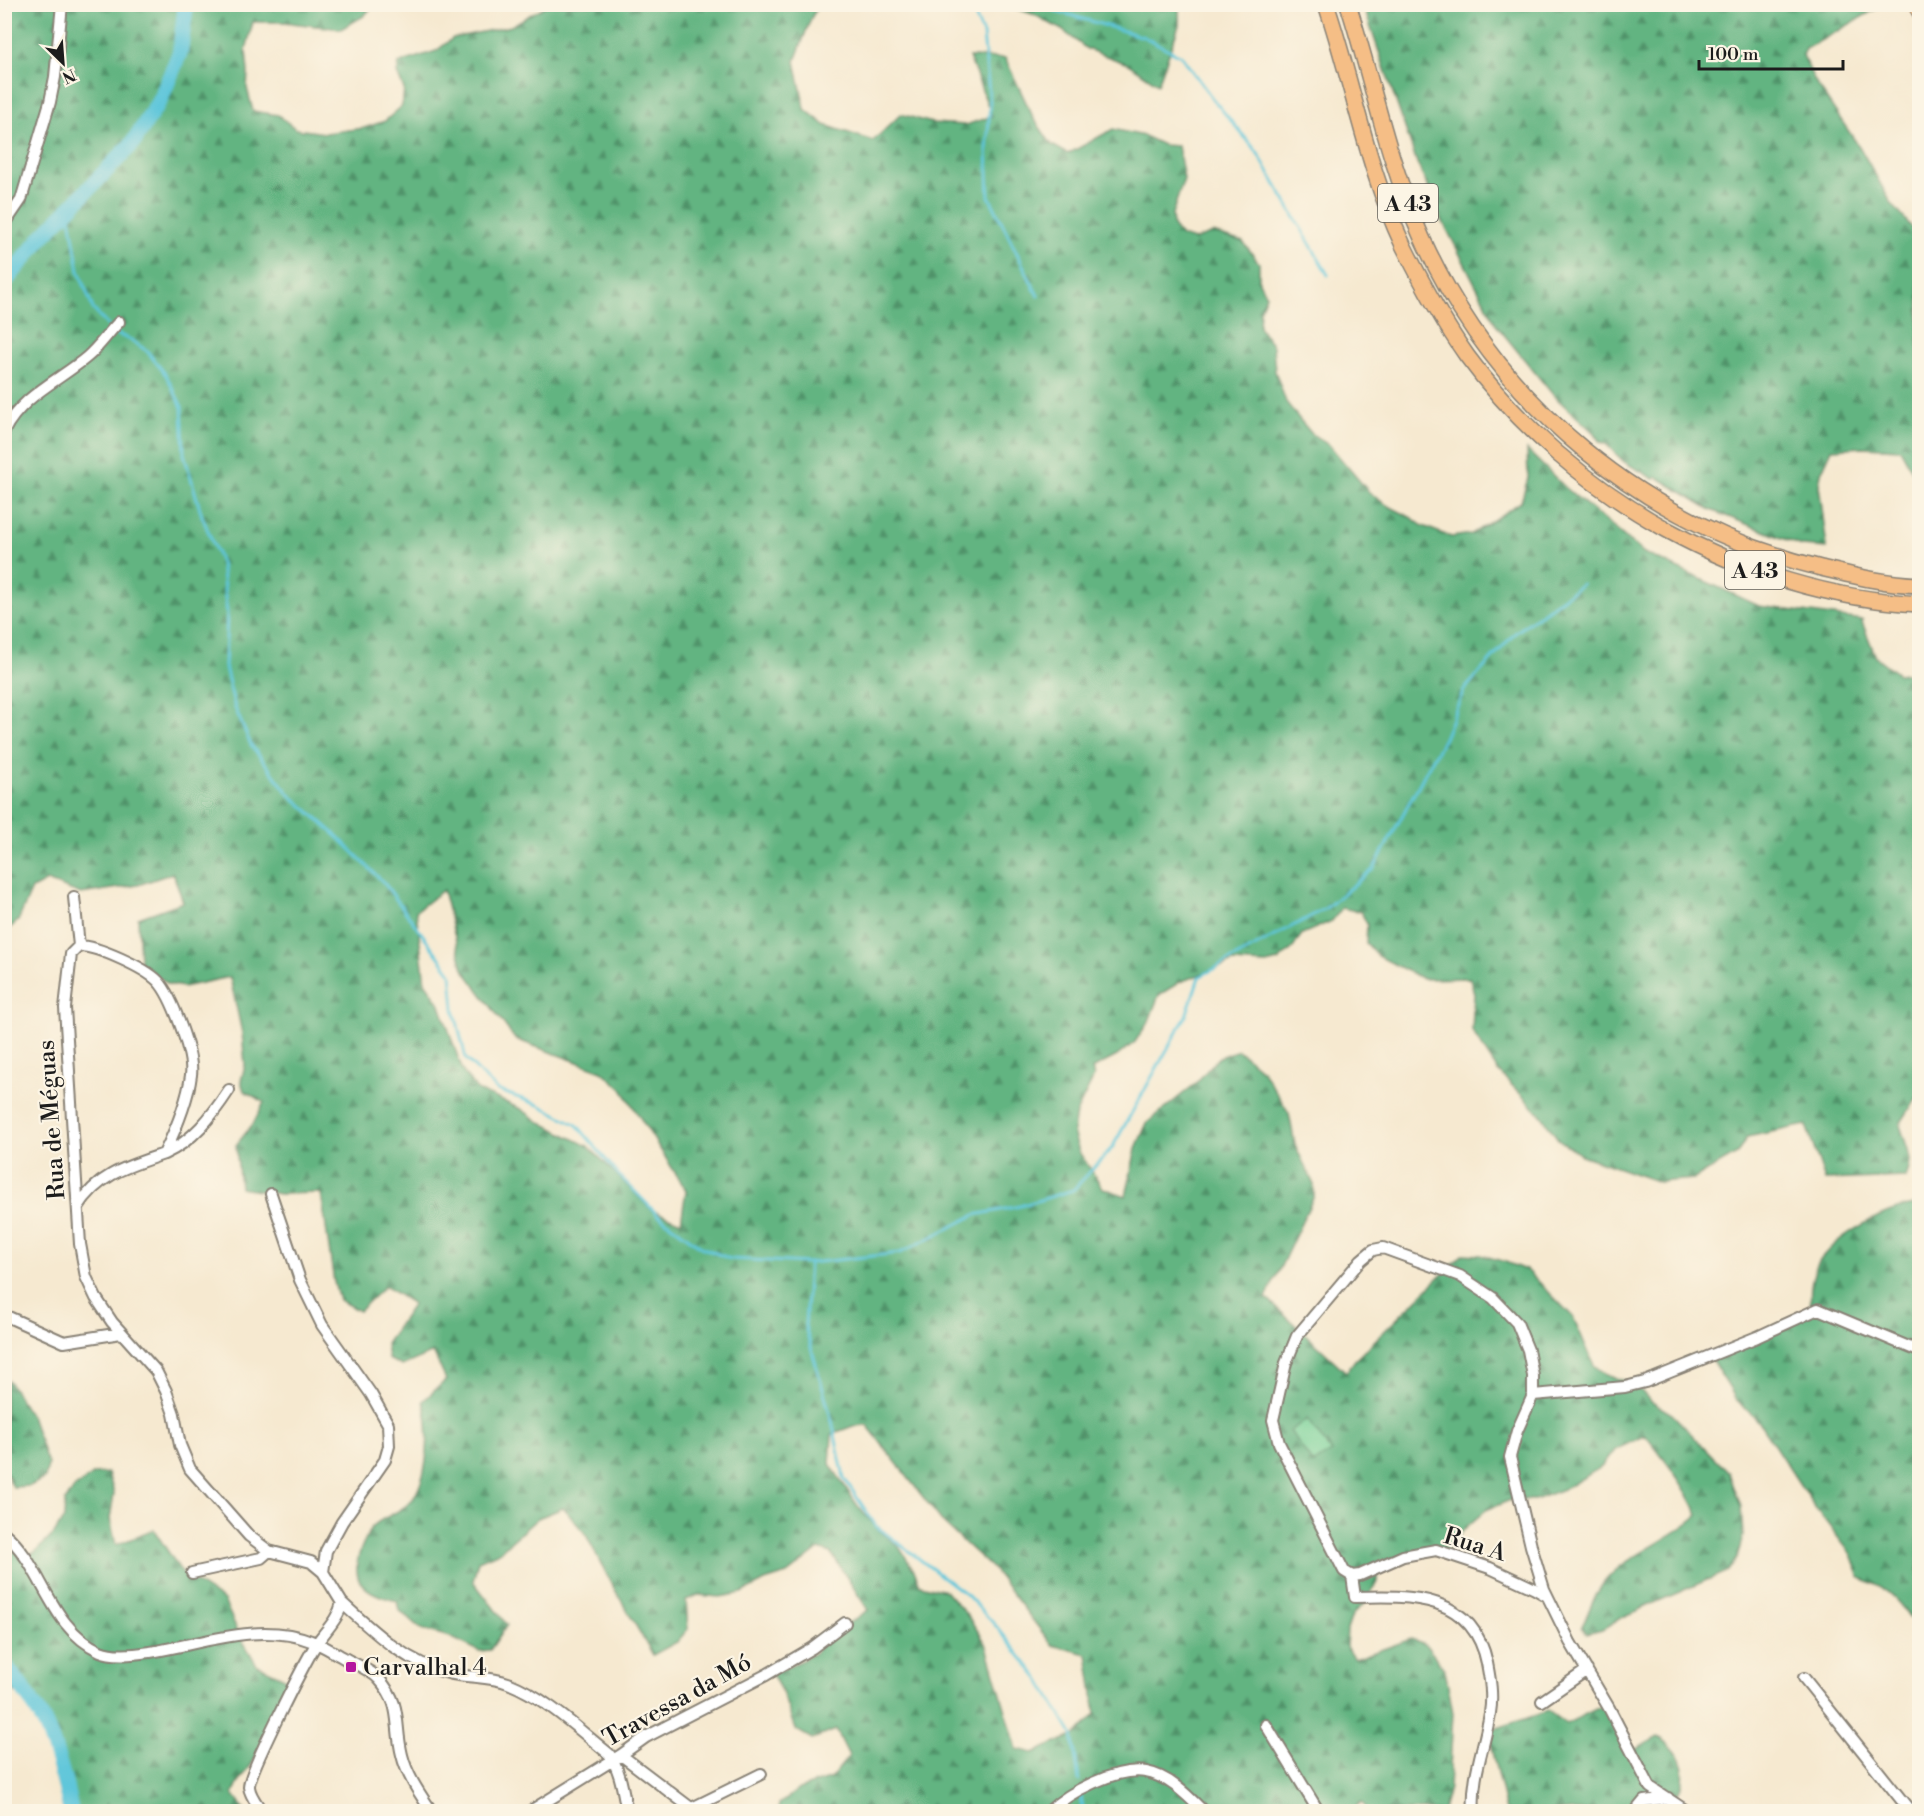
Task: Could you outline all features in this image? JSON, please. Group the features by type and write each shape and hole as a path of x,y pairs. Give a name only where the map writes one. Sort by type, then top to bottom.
{"highway":[{"name":"A 43","path":"1326,4 1376,174 1402,244 1467,355 1498,394 1556,452 1595,484 1654,522 1715,555 1773,577 1862,598 1920,604"},
{"name":"A 43","path":"1348,4 1396,171 1422,237 1441,276 1483,343 1512,381 1568,437 1605,467 1664,506 1724,536 1781,558 1865,579 1920,585"}],"main road":[{"path":"1914,4 1920,14"}],"street":[{"path":"4,225 21,200 50,102 55,77 62,4"},
{"path":"4,430 9,421 45,386 87,356 119,322"},
{"path":"74,897 80,946 90,946 108,953 158,981 182,1029 191,1074 173,1133 164,1154"},
{"name":"Rua de Méguas","path":"80,946 71,954 65,1008 80,1244 86,1277 96,1298 121,1333 156,1371 174,1414 180,1445 190,1469 249,1536 269,1551"},
{"path":"78,1207 84,1196 99,1182 117,1171 180,1147 216,1110 230,1090"},
{"path":"271,1194 300,1280 322,1324 371,1394 388,1424 389,1446 385,1460 342,1522 326,1551 323,1572"},
{"path":"1474,1812 1474,1789 1491,1712 1492,1686 1485,1654 1474,1630 1458,1613 1416,1597 1355,1597 1352,1576 1344,1571 1279,1443 1273,1420 1286,1363 1297,1335 1361,1260 1373,1250 1383,1248 1460,1276 1493,1298 1516,1323 1528,1350 1533,1376 1533,1395 1517,1431 1510,1457 1531,1546 1548,1597 1650,1787 1688,1812"},
{"path":"1533,1395 1625,1387 1645,1382 1757,1337 1818,1309 1920,1350"},
{"path":"4,1315 64,1342 121,1333"},
{"path":"4,1533 18,1544 60,1617 79,1639 102,1652 130,1654 252,1634 281,1635 310,1640 377,1676 392,1696 398,1718 401,1753 407,1772 432,1812"},
{"name":"Rua A","path":"1352,1576 1360,1575 1402,1556 1436,1550 1490,1568 1548,1597"},
{"path":"192,1573 261,1558 269,1551 311,1562 323,1572 342,1604 375,1633 408,1657 428,1668 450,1674 506,1682 564,1717 609,1754 617,1757 689,1810 761,1774"},
{"path":"262,1812 249,1786 303,1668 317,1643 340,1611 342,1604"},
{"name":"Travessa da Mó","path":"529,1812 646,1737 766,1675 812,1648 845,1623"},
{"path":"1542,1701 1587,1670"},
{"path":"1804,1678 1911,1812"},
{"path":"1266,1725 1319,1812"},
{"path":"617,1757 627,1812"},
{"path":"1048,1812 1059,1801 1085,1785 1121,1774 1146,1772 1170,1782 1204,1812"},
{"path":"1635,1812 1644,1801 1668,1798"}],"green space":[{"path":"5,5 374,5 364,16 341,29 283,22 253,22 246,50 247,88 253,111 278,115 296,129 325,133 364,128 385,121 402,106 404,89 397,73 399,63 436,51 453,38 511,26 547,5 819,5 811,18 795,61 805,109 825,125 873,141 901,114 932,123 966,125 992,116 969,57 1005,58 1034,119 1052,145 1068,154 1113,129 1144,136 1163,145 1178,146 1184,179 1172,214 1173,226 1181,236 1194,240 1213,233 1243,242 1259,263 1259,282 1266,295 1260,310 1259,327 1273,346 1275,371 1286,402 1312,434 1330,446 1369,492 1385,504 1423,526 1451,537 1472,534 1521,502 1528,478 1527,450 1566,488 1644,553 1759,606 1863,620 1876,657 1898,674 1919,671 1920,1093 1900,1124 1910,1156 1906,1177 1825,1180 1806,1125 1747,1137 1737,1154 1694,1179 1659,1182 1581,1155 1558,1139 1542,1116 1498,1071 1472,1031 1474,994 1470,978 1423,979 1378,956 1366,943 1367,924 1361,912 1342,908 1332,921 1302,934 1293,948 1278,961 1266,964 1233,962 1180,982 1159,995 1149,1021 1135,1042 1117,1056 1092,1069 1094,1077 1076,1113 1073,1132 1079,1152 1103,1188 1126,1196 1136,1148 1147,1123 1195,1084 1218,1058 1238,1050 1263,1071 1289,1113 1295,1145 1314,1185 1314,1196 1266,1298 1346,1372 1355,1360 1463,1254 1481,1255 1528,1271 1573,1317 1594,1365 1606,1375 1635,1384 1650,1401 1672,1414 1729,1473 1741,1507 1743,1536 1737,1558 1728,1571 1622,1617 1602,1630 1587,1634 1582,1626 1595,1596 1606,1580 1625,1563 1698,1515 1681,1483 1645,1435 1615,1450 1603,1466 1566,1488 1534,1500 1513,1499 1486,1510 1463,1530 1448,1549 1378,1562 1377,1582 1366,1602 1352,1615 1347,1630 1346,1647 1355,1659 1411,1639 1425,1644 1445,1670 1453,1713 1449,1788 1443,1811 1369,1811 1361,1802 1351,1812 778,1811 779,1804 799,1789 831,1778 849,1756 836,1730 812,1739 795,1729 782,1692 771,1673 791,1666 815,1653 828,1637 868,1610 831,1553 819,1549 787,1574 765,1581 742,1593 720,1597 698,1595 686,1600 688,1629 677,1642 653,1655 585,1533 563,1508 538,1518 499,1552 478,1561 473,1581 507,1625 490,1650 479,1651 450,1637 421,1629 399,1610 397,1601 375,1594 361,1583 357,1567 358,1556 371,1528 409,1503 418,1489 425,1464 428,1438 423,1401 446,1380 433,1352 402,1366 388,1359 386,1344 413,1304 385,1286 359,1311 339,1300 334,1282 321,1193 280,1194 240,1188 236,1145 253,1124 264,1102 244,1091 241,1081 245,1065 242,1033 230,977 183,987 168,984 140,962 138,918 183,902 173,873 138,885 81,894 47,881 32,889 18,921 5,932","holes":["443,890 463,969 515,1039 602,1071 622,1089 686,1190 681,1222 652,1210 588,1146 540,1122 521,1109 477,1090 463,1072 439,1002 425,982 416,911","867,1425 944,1524 994,1570 1052,1645 1087,1654 1096,1714 1077,1734 1033,1753 1017,1749 986,1643 967,1615 946,1591 920,1585 914,1570 899,1547 859,1508 830,1464 832,1434 853,1426"]},
{"path":"1005,5 1174,5 1179,9 1179,25 1158,84 1128,64 1087,49 1062,30 1035,15"},
{"path":"1363,5 1883,5 1806,49 1803,55 1814,80 1860,148 1892,204 1919,236 1919,477 1915,476 1900,449 1863,447 1832,449 1821,473 1819,485 1827,548 1802,546 1711,510 1657,477 1654,479 1624,462 1605,443 1600,442 1594,433 1554,396 1497,326 1442,220 1417,163"},
{"path":"1915,1205 1919,1210 1919,1612 1910,1618 1889,1593 1860,1578 1851,1554 1816,1509 1759,1422 1736,1399 1710,1357 1742,1349 1755,1338 1811,1307 1813,1276 1824,1255 1834,1245 1874,1218"},
{"path":"9,1381 32,1419 48,1464 45,1478 30,1486 13,1487 5,1471 5,1383"},
{"path":"1307,1419 1331,1452 1313,1464 1290,1431"},
{"path":"108,1473 114,1493 110,1519 116,1545 154,1530 182,1573 224,1601 241,1638 257,1665 293,1682 252,1764 233,1794 245,1811 63,1811 45,1737 23,1695 5,1688 4,1551 8,1545 21,1557 35,1552 54,1534 64,1518 65,1501 75,1487 94,1474"},
{"path":"1604,1705 1631,1752 1658,1737 1674,1749 1683,1767 1682,1785 1677,1795 1658,1783 1633,1811 1506,1811 1490,1743 1494,1729 1548,1711 1566,1724"}],"waterway":[{"path":"4,283 42,237 133,143 161,98 180,52 186,4"},
{"path":"970,4 983,34 990,102 987,150 989,196 1038,296"},
{"path":"1033,4 1144,37 1181,56 1257,152 1328,275"},
{"path":"69,211 79,271 93,309 108,326"},
{"path":"117,334 147,351 166,375 182,407 184,454 202,516 221,563 227,613 225,667 235,708 251,745 289,794 338,837 384,883 451,973 454,1009 466,1059 497,1090 539,1105 577,1125 618,1174 659,1216 701,1247 730,1259 809,1263 805,1326 832,1421 844,1478 876,1526 968,1596 1039,1679 1072,1734 1079,1780"},
{"path":"809,1263 900,1253 975,1215 1020,1206 1073,1190 1112,1148 1186,1016 1199,977 1326,908 1374,868 1444,738 1464,690 1515,633 1582,584"},
{"path":"4,1664 44,1722 55,1750 71,1812"},
{"path":"1081,1797 1084,1812"}],"place":[{"name":"Carvalhal 4","path":"351,1667"}]}
